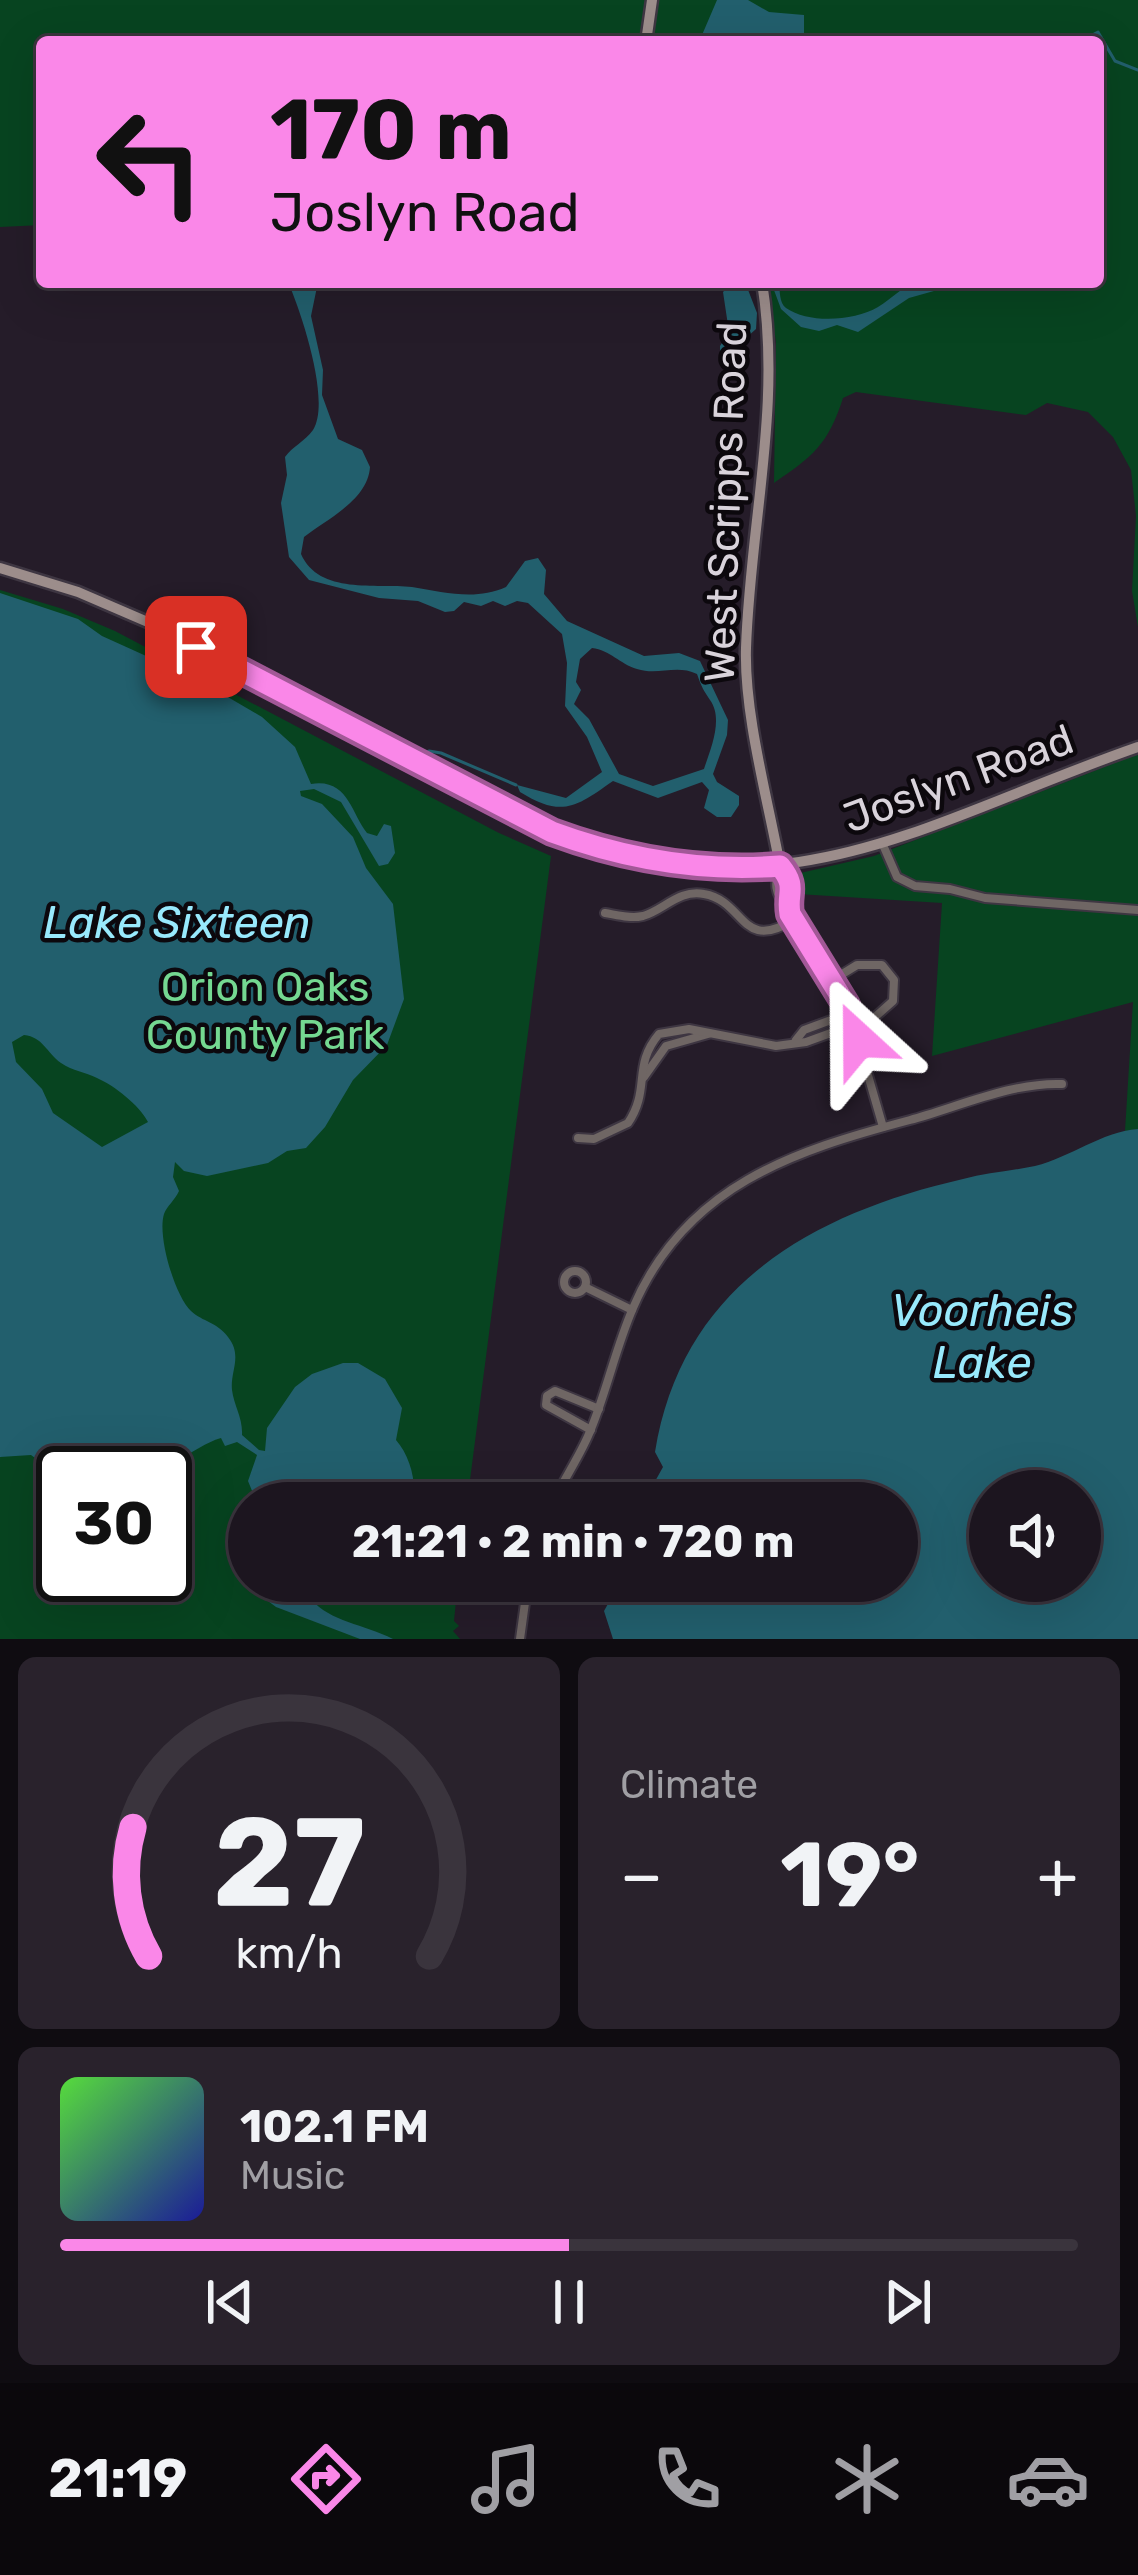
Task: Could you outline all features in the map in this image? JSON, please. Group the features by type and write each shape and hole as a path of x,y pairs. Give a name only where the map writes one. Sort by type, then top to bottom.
{"street":[{"path":"647,36 652,0"},
{"name":"West Scripps Road","path":"763,288 771,346 771,399 746,663 780,866 775,880 778,898 850,1013 883,1127"},
{"name":"Joslyn Road","path":"0,568 115,607 552,832 672,863 780,866 884,845 1138,747"},
{"path":"884,845 897,877 915,886 980,898 1138,910"},
{"name":"West Scripps Road","path":"780,866 790,878 793,896 788,908"},
{"path":"605,913 639,917 674,898 700,893 724,904 753,930 764,933 793,920"},
{"path":"578,1138 594,1139 628,1123 644,1078 644,1051 658,1034 688,1029 776,1046 806,1042 887,1010 893,1001 894,980 882,965 867,963 831,981"},
{"path":"795,1041 804,1030 850,1013"},
{"path":"644,1078 666,1046 710,1034"},
{"path":"564,1482 591,1430 632,1310 676,1239 716,1199 782,1159 1022,1088 1062,1084"},
{"path":"585,1287 632,1310"},
{"path":"591,1430 554,1412 546,1405 548,1396 555,1391 565,1393 598,1409"},
{"path":"520,1639 525,1602"}],"green space":[{"path":"0,0 1138,0 1138,627 1132,591 1136,516 1131,470 1113,437 1088,412 1047,403 1026,415 856,392 843,398 818,448 774,483 776,342 768,288 1104,288 1104,36 36,36 36,225 0,227"},
{"name":"Orion Oaks County Park","path":"0,590 115,631 551,856 470,1482 228,1482 228,1602 456,1602 454,1621 459,1626 453,1631 460,1639 0,1639"},
{"path":"1138,754 1138,1129 1125,1131 1133,1002 932,1056 942,903 798,894 796,874 874,856"}],"water":[{"path":"717,0 748,0 769,12 804,15 806,36 702,36"},
{"path":"290,288 317,288 311,316 323,370 322,395 338,439 362,450 370,467 354,499 304,537 301,554 309,567 321,576 350,584 471,594 506,587 525,561 538,558 546,570 544,594 567,621 644,656 679,653 700,661 728,720 713,774 739,796 731,817 717,817 704,808 709,790 702,782 658,798 613,781 578,803 558,807 520,792 517,785 566,798 602,772 587,737 565,706 567,663 562,634 528,603 505,606 493,601 481,606 464,602 445,612 418,601 379,598 309,580 289,557 281,503 285,457 313,430 318,417 317,379","holes":["592,648 637,669 697,674 716,716 704,769 653,786 619,774 589,719 574,704 581,690 576,682 580,659"]},
{"path":"747,288 757,313 756,329 720,361 720,346 729,332 723,292"},
{"path":"773,288 780,288 786,308 807,317 832,319 868,312 906,288 945,288 909,298 858,332 837,325 819,331 801,327 781,309"},
{"name":"Lake Sixteen","path":"0,593 78,619 102,636 197,679 262,717 295,747 311,784 333,786 341,792 367,833 377,836 384,824 391,826 395,853 388,864 379,866 341,802 314,789 300,791 301,796 322,804 353,837 366,868 393,904 404,999 387,1045 353,1080 325,1127 306,1148 287,1151 268,1163 207,1176 184,1171 175,1162 173,1177 179,1191 162,1224 179,1293 196,1315 219,1328 232,1344 232,1390 242,1435 265,1451 267,1428 295,1387 312,1374 358,1363 385,1379 402,1408 396,1440 409,1461 413,1482 248,1482 257,1455 237,1442 225,1446 221,1438 192,1452 192,1446 36,1446 36,1458 0,1457","holes":["24,1035 40,1042 61,1063 119,1091 148,1122 102,1147 53,1113 42,1089 16,1062 12,1042"]},
{"name":"Voorheis Lake","path":"1138,1129 1138,1639 613,1639 604,1611 609,1602 918,1602 918,1482 655,1482 663,1467 655,1452 670,1394 693,1344 724,1302 762,1266 806,1237 907,1194 1035,1166"},
{"path":"269,1602 314,1602 338,1618 393,1639 360,1639"}],"waterway":[{"path":"1090,36 1098,32 1100,36"},
{"path":"1104,42 1115,61 1138,70"},
{"path":"424,755 441,753 516,785"}],"route":[{"path":"196,647 459,787 578,842 672,863 780,866 790,878 790,914 846,1005 859,1040"}]}
